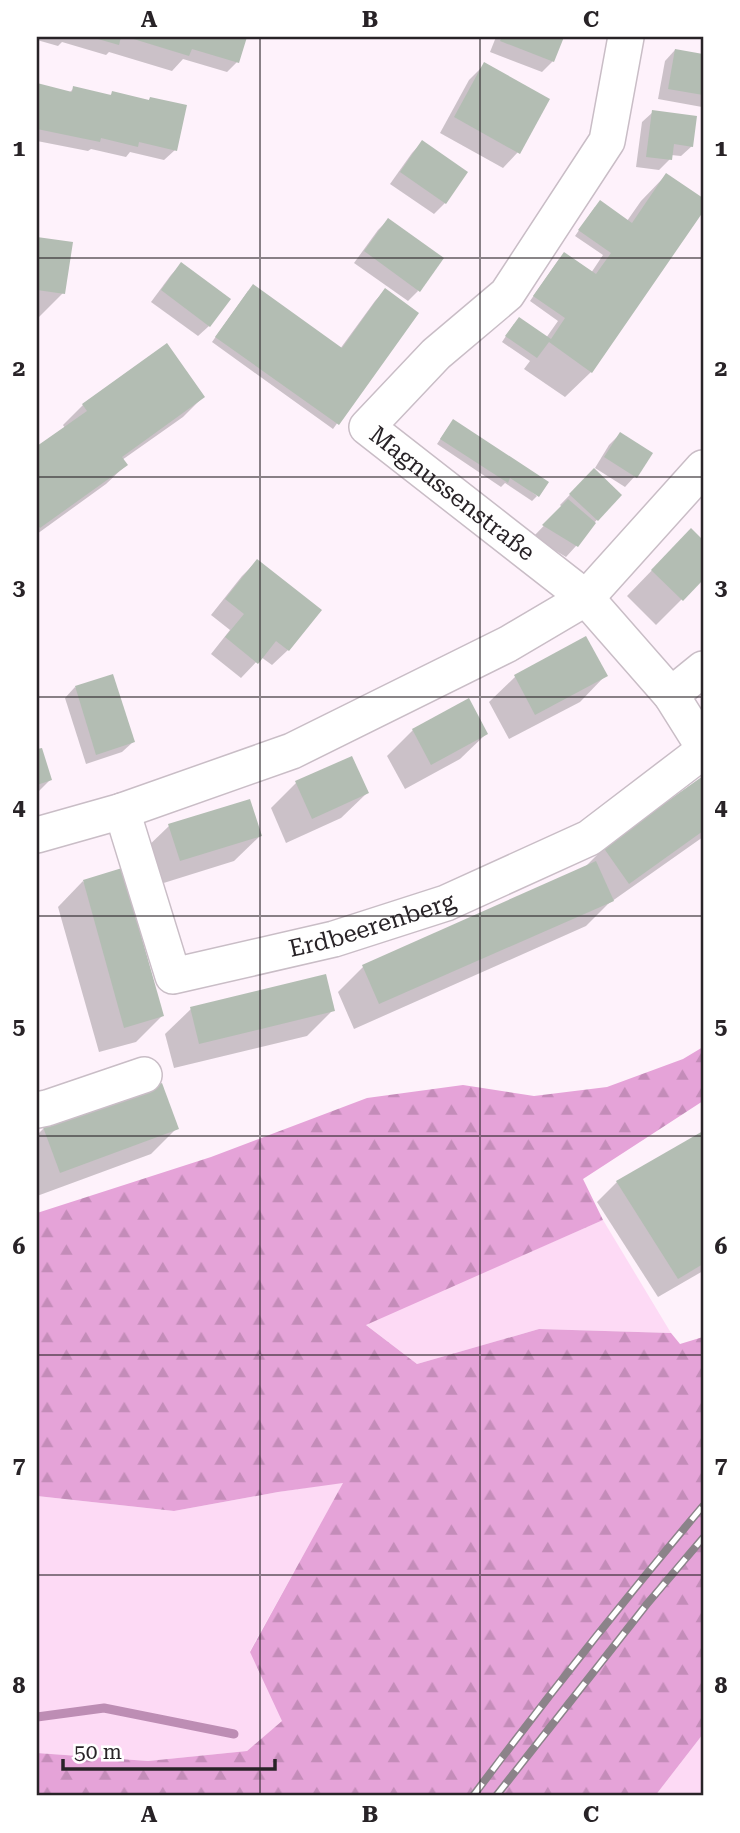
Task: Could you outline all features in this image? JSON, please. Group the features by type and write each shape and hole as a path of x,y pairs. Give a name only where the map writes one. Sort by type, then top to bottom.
{"street":[{"name":"Magnussenstraße","path":"586,598 367,427 436,354 507,295 607,141 626,37"},
{"path":"37,835 122,811 292,751 508,644 586,598 703,468"},
{"name":"Erdbeerenberg","path":"122,811 173,976 334,939 446,903 589,838 703,748 671,695 586,598"},
{"path":"671,695 703,669"},
{"path":"37,1110 144,1075"}],"shaded area":[{"path":"603,1220 671,1333 539,1329 417,1364 365,1324"},
{"path":"344,1482 250,1651 283,1721 247,1751 148,1761 37,1753 37,1496 174,1511"},
{"path":"703,1734 703,1796 655,1796"}],"green space":[{"path":"703,1047 703,1101 583,1179 603,1220 366,1325 417,1364 539,1329 671,1333 680,1344 703,1337 703,1734 655,1796 37,1796 37,1753 148,1761 247,1751 282,1721 250,1652 343,1483 174,1511 37,1496 37,1213 211,1157 367,1098 463,1085 534,1096 607,1087 683,1059"}],"building":[{"path":"91,37 121,37 119,45"},
{"path":"127,37 247,37 239,63 192,49 189,56"},
{"path":"502,37 564,37 554,62 500,41"},
{"path":"675,49 703,54 703,95 668,89"},
{"path":"484,62 550,99 520,154 454,117"},
{"path":"37,83 72,92 73,86 111,95 112,91 187,105 177,151 139,142 138,147 101,138 100,142 37,129"},
{"path":"652,110 697,116 693,147 674,144 672,160 646,157"},
{"path":"422,140 468,172 446,204 400,172"},
{"path":"666,173 703,198 703,212 592,373 549,342 537,358 505,336 519,317 551,339 565,318 533,296 564,252 596,274 611,253 578,230 600,200 632,223"},
{"path":"388,218 444,258 420,292 364,251"},
{"path":"37,237 73,242 65,294 37,290"},
{"path":"181,262 231,299 210,327 161,290"},
{"path":"253,284 342,348 385,288 419,313 339,425 215,337"},
{"path":"167,343 205,397 122,457 128,465 40,528 37,524 37,446 87,411 82,404"},
{"path":"453,419 549,482 539,497 510,478 508,483 440,439"},
{"path":"620,432 653,453 637,478 604,457"},
{"path":"594,468 622,495 598,521 569,494"},
{"path":"568,499 596,523 578,547 542,525"},
{"path":"691,528 703,540 703,580 683,601 651,570"},
{"path":"257,559 322,610 289,651 276,641 258,664 225,637 244,614 225,599"},
{"path":"586,636 608,676 535,715 514,675"},
{"path":"113,674 135,742 96,755 75,686"},
{"path":"469,698 488,734 431,765 412,729"},
{"path":"42,748 52,780 37,785 37,749"},
{"path":"352,756 369,793 312,819 295,781"},
{"path":"703,776 703,831 629,884 603,847"},
{"path":"250,799 262,836 180,861 168,824"},
{"path":"596,861 614,901 379,1004 362,965"},
{"path":"122,868 164,1016 124,1028 83,880"},
{"path":"326,974 335,1011 199,1044 190,1007"},
{"path":"162,1083 179,1129 60,1173 43,1127"},
{"path":"703,1131 703,1264 678,1279 616,1181"}],"waterway":[{"path":"37,1717 104,1708 234,1734"}],"railway":[{"path":"473,1796 586,1650 703,1506"},
{"path":"496,1796 647,1604 703,1538"}]}
